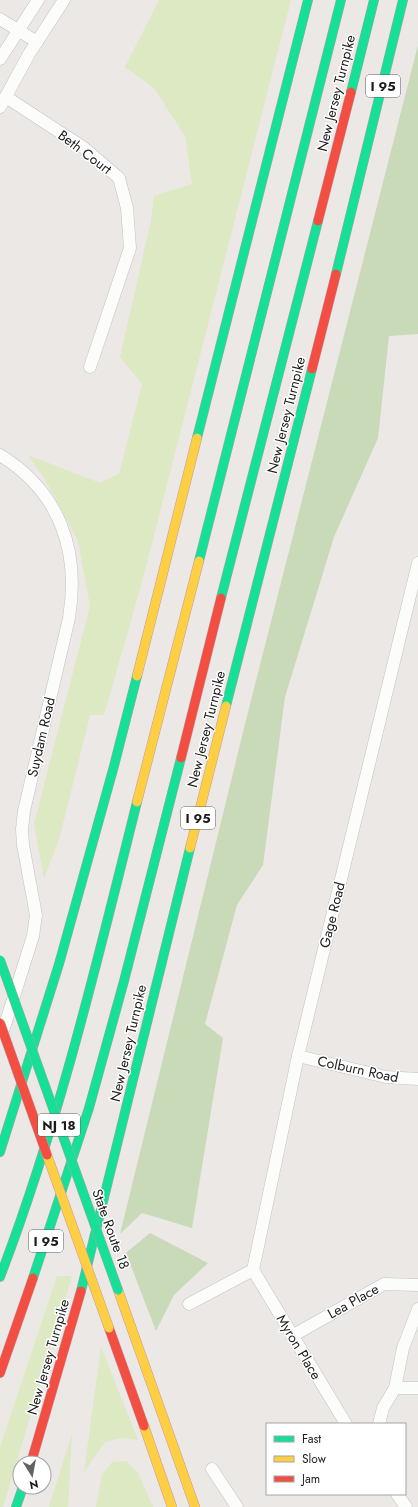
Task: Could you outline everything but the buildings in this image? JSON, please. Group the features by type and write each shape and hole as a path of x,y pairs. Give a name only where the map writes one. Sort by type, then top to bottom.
{"highway":[{"path":"0,1152 55,978 114,766 308,0"},
{"name":"New Jersey Turnpike","path":"0,1277 35,1178 60,1098 93,976 341,0"},
{"name":"New Jersey Turnpike","path":"0,1373 75,1154 122,989 374,0"},
{"name":"New Jersey Turnpike","path":"33,1455 71,1330 102,1212 165,948 362,172 404,0"},
{"name":"State Route 18","path":"0,960 195,1507"},
{"name":"NJ 18","path":"0,1023 172,1507"},
{"path":"48,1440 71,1330"},
{"path":"16,1507 20,1495"}],"street":[{"path":"0,59 38,0"},
{"path":"3,102 37,42 64,0"},
{"path":"0,19 37,42"},
{"name":"Beth Court","path":"3,102 84,148 119,178 127,208 130,248 90,366"},
{"name":"Suydam Road","path":"0,455 39,488 53,507 69,549 73,570 73,593 69,618 24,811 22,829 23,844 36,914 33,936 0,1040"},
{"name":"Gage Road","path":"253,1270 298,1056 418,563"},
{"name":"Colburn Road","path":"298,1056 386,1077 418,1079"},
{"path":"189,1304 253,1270"},
{"name":"Myron Place","path":"253,1270 345,1423"},
{"name":"Lea Place","path":"292,1336 384,1284 418,1285"},
{"path":"379,1423 383,1408 395,1388 403,1348 418,1309"},
{"path":"395,1388 418,1388"},
{"path":"212,1469 237,1507"},
{"path":"398,1495 406,1507"}],"green space":[{"path":"159,0 291,0 142,582 104,715 90,715 59,840 44,878 34,824 90,606 78,541 46,481 28,455 100,483 119,474 142,384 120,357 151,221 154,196 192,184 185,136 154,88 125,67"},
{"path":"418,45 418,334 389,336 378,438 334,537 285,697 263,865 237,905 205,1024 223,1038 192,1228 142,1213 120,1234 247,716"},
{"path":"150,1233 208,1263 174,1295 156,1331 126,1253"},
{"path":"57,1276 72,1276 19,1455 12,1455 12,1477 3,1507 0,1507 0,1447"},
{"path":"101,1347 138,1440 121,1438 105,1442 84,1472"},
{"path":"72,1434 68,1507 49,1507"},
{"path":"126,1461 138,1473 153,1507 96,1507 102,1475 112,1462"}],"traffic: fast":[{"path":"197,438 308,0"},
{"path":"199,561 341,0"},
{"path":"351,92 374,0"},
{"path":"336,274 403,0"},
{"path":"221,598 318,221"},
{"path":"226,706 312,369"},
{"path":"0,1152 59,964 114,766 137,676"},
{"path":"33,1278 89,1108 124,981 181,758"},
{"path":"0,1277 41,1160 59,1101 92,982 137,802"},
{"path":"81,1291 190,848"},
{"path":"0,960 118,1290"},
{"path":"16,1507 20,1495"}],"traffic: slow":[{"path":"137,676 197,438"},
{"path":"137,802 199,561"},
{"path":"190,848 226,706"},
{"path":"47,1155 109,1328"},
{"path":"118,1290 195,1507"},
{"path":"144,1426 172,1507"}],"traffic: jam":[{"path":"318,221 351,92"},
{"path":"312,369 336,274"},
{"path":"181,758 221,598"},
{"path":"0,1023 47,1155"},
{"path":"0,1373 33,1278"},
{"path":"33,1455 81,1291"},
{"path":"109,1328 144,1426"}]}
